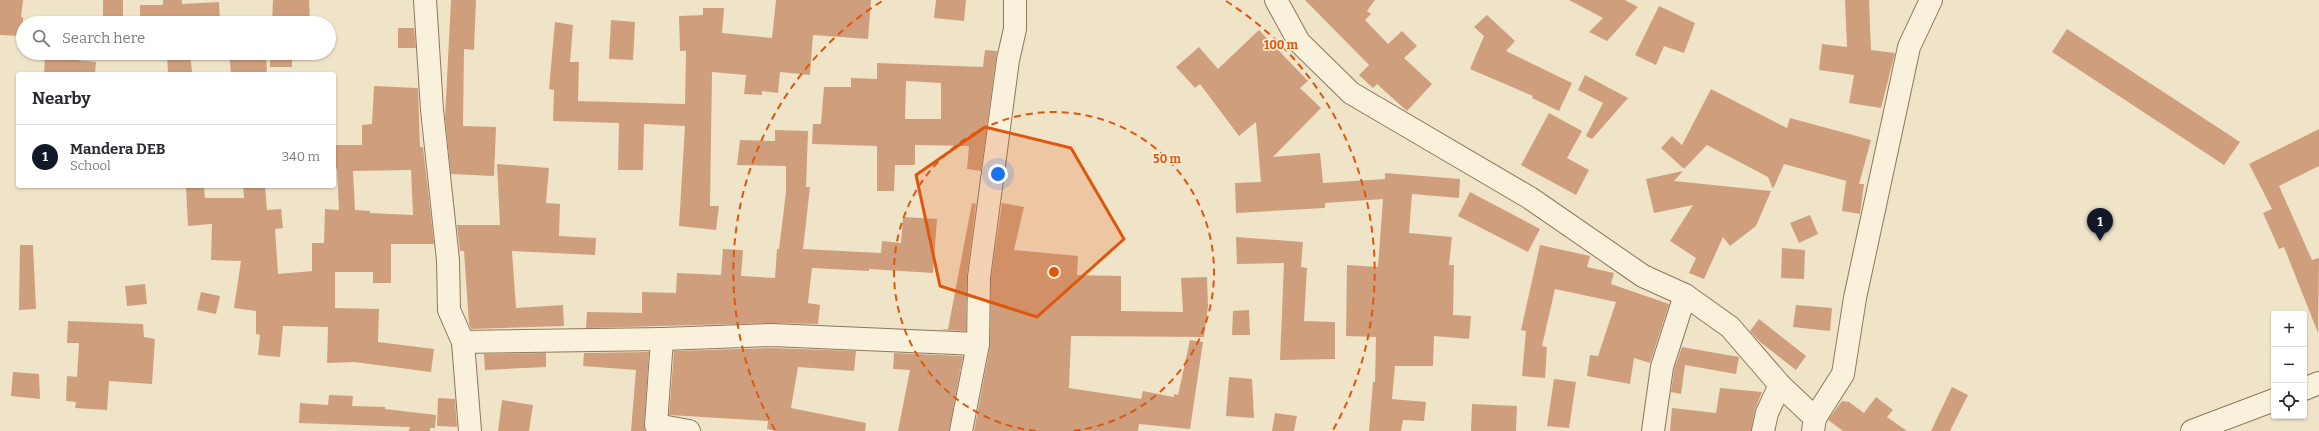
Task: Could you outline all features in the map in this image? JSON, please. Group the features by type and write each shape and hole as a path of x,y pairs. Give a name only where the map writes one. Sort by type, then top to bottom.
{"street":[{"path":"425,0 432,110 448,260 449,310 463,342 470,431"},
{"path":"961,431 978,344 979,277 1008,60 1015,29 1015,0"},
{"path":"1276,0 1299,42 1351,93 1530,198 1643,276 1685,295 1730,327 1814,424 1843,374 1855,298 1909,47 1931,0"},
{"path":"1653,431 1662,367 1685,295"},
{"path":"463,342 662,339 772,335 978,344"},
{"path":"662,339 656,425 689,431"},
{"path":"2307,388 2319,383"},
{"path":"1763,431 1767,413 1780,385"},
{"path":"2192,431 2271,401"}],"highlighted area":[{"path":"985,127 1071,148 1124,239 1037,317 940,286 916,175"}],"building":[{"path":"0,0 23,0 21,16 16,16 16,36 0,35"},
{"path":"103,0 123,0 123,16 103,16"},
{"path":"163,0 182,0 182,4 219,2 220,16 140,16 140,5 163,5"},
{"path":"273,0 309,0 310,16 272,16"},
{"path":"451,0 476,0 474,50 464,49 463,126 496,127 494,176 451,174 445,118"},
{"path":"776,0 871,0 868,39 813,35 810,75 780,72 778,93 762,91 762,95 744,94 746,75 712,72 710,206 719,206 716,230 679,226 685,126 644,124 643,170 618,170 619,123 553,121 554,90 549,89 555,22 573,25 570,62 579,62 578,101 685,104 686,51 680,51 679,16 703,15 703,8 724,8 722,33 772,38"},
{"path":"936,0 966,0 964,21 934,18"},
{"path":"1305,0 1375,0 1367,11 1371,14 1365,20 1388,44 1402,31 1417,46 1404,58 1432,84 1407,111 1377,84 1373,88 1359,75 1369,65"},
{"path":"1569,0 1625,0 1638,7 1607,41 1589,32 1603,18"},
{"path":"1845,0 1869,0 1871,50 1895,53 1881,108 1849,103 1854,75 1819,70 1822,44 1847,47"},
{"path":"1659,6 1695,23 1684,53 1664,46 1656,65 1635,55"},
{"path":"1487,15 1515,41 1506,51 1572,83 1559,111 1532,98 1533,96 1470,69 1484,36 1474,27"},
{"path":"611,20 635,22 633,60 609,59"},
{"path":"398,28 414,28 416,48 398,48"},
{"path":"2067,29 2240,142 2224,165 2052,52"},
{"path":"1259,30 1308,81 1300,88 1321,108 1273,157 1320,153 1323,183 1385,179 1385,173 1460,179 1459,198 1412,194 1409,233 1452,237 1449,265 1454,265 1453,315 1471,316 1469,339 1434,336 1433,366 1395,366 1392,399 1426,402 1424,421 1403,420 1401,431 1369,431 1373,382 1375,382 1376,337 1346,336 1347,265 1378,267 1383,199 1325,203 1325,208 1236,213 1235,183 1261,182 1256,122 1239,136 1200,84 1195,88 1176,67 1199,47 1218,69"},
{"path":"985,50 997,51 981,171 967,169 969,146 915,145 915,165 895,165 894,191 877,191 877,146 812,144 813,124 821,124 824,87 851,87 851,78 877,79 877,63 983,67","holes":["906,81 941,83 941,119 905,119"]},
{"path":"45,60 76,60 96,62 95,72 44,72"},
{"path":"167,60 191,60 192,72 168,72"},
{"path":"230,60 266,60 267,72 231,72"},
{"path":"270,60 292,60 292,67 270,67"},
{"path":"1585,75 1628,98 1592,139 1586,136 1603,103 1578,90"},
{"path":"374,86 418,88 420,147 423,147 434,244 391,244 391,283 373,283 373,272 335,272 335,308 379,309 378,342 434,349 431,372 354,362 327,363 328,327 283,326 280,357 258,355 260,335 256,334 256,311 234,308 241,261 211,260 212,224 188,226 186,188 204,188 205,198 244,198 243,188 265,188 267,210 281,209 283,228 275,229 278,274 312,271 312,243 324,243 325,209 339,210 336,145 362,145 362,125 372,124","holes":["411,170 413,215 370,213 370,211 355,210 353,171"]},
{"path":"1711,89 1787,128 1790,118 1871,140 1859,184 1864,184 1860,214 1842,211 1846,181 1854,183 1784,164 1773,189 1768,177 1707,145 1684,169 1661,148 1672,136 1682,145"},
{"path":"1549,113 1582,131 1567,158 1589,170 1576,195 1521,165"},
{"path":"2319,129 2319,166 2279,186 2312,260 2319,258 2318,333 2284,247 2279,249 2263,213 2272,209 2249,164"},
{"path":"775,130 808,131 806,187 810,187 803,249 881,253 882,241 901,243 903,217 937,219 933,273 869,269 869,271 812,268 808,303 820,305 818,324 772,323 586,328 587,312 642,313 642,292 676,293 677,273 721,275 723,249 743,250 741,276 775,278 777,249 779,249 786,192 786,166 737,165 740,140 775,141"},
{"path":"497,164 549,168 546,203 560,204 559,236 596,238 595,255 512,251 516,308 563,305 564,326 471,329 469,324 464,251 460,251 457,225 500,225"},
{"path":"1683,171 1674,181 1771,191 1756,226 1730,246 1723,237 1704,279 1689,273 1696,258 1670,241 1693,205 1654,213 1646,179"},
{"path":"1470,192 1540,229 1528,252 1458,216"},
{"path":"972,203 976,204 967,275 966,331 940,330 948,329"},
{"path":"1002,203 1024,207 1014,250 1078,256 1077,275 1121,276 1121,311 1183,312 1181,278 1207,277 1208,306 1204,337 1071,336 1069,388 1141,399 1143,391 1174,397 1174,394 1178,395 1190,340 1203,342 1190,429 1139,424 1138,431 974,431 990,346 991,278"},
{"path":"1810,215 1818,234 1799,243 1790,223"},
{"path":"1236,237 1303,242 1301,267 1307,268 1304,321 1335,322 1335,359 1280,360 1284,263 1237,264"},
{"path":"20,245 33,245 36,309 19,310"},
{"path":"1540,245 1590,256 1587,267 1614,273 1611,284 1669,304 1650,363 1634,358 1630,384 1587,376 1590,355 1598,356 1616,302 1555,289 1542,346 1547,347 1545,378 1522,376 1526,331 1521,330"},
{"path":"1782,248 1805,250 1804,279 1781,278"},
{"path":"145,284 147,304 127,306 125,286"},
{"path":"201,292 220,296 216,314 197,310"},
{"path":"1796,305 1832,308 1830,331 1793,327"},
{"path":"1249,310 1250,335 1232,335 1233,311"},
{"path":"1759,319 1806,356 1796,370 1760,342 1750,331"},
{"path":"68,321 143,324 144,337 155,339 152,384 109,381 107,410 75,408 76,402 66,401 67,376 77,377 79,343 67,343"},
{"path":"1682,347 1739,357 1736,374 1685,365 1681,394 1671,392 1674,370"},
{"path":"772,348 856,351 854,371 798,367 791,408 866,423 865,431 776,431 767,429 768,421 669,415 674,351"},
{"path":"649,352 644,424 645,431 631,431 636,370 583,366 584,353"},
{"path":"546,353 546,367 485,370 484,354"},
{"path":"894,353 963,356 949,431 898,431 910,370 893,369"},
{"path":"13,372 39,374 40,399 11,396"},
{"path":"1229,377 1252,379 1254,418 1226,416"},
{"path":"1554,379 1576,382 1569,428 1547,426"},
{"path":"1952,387 1968,395 1950,431 1931,431"},
{"path":"1720,388 1762,392 1755,410 1751,431 1670,431 1672,408 1716,413"},
{"path":"329,395 353,396 352,406 385,407 385,409 436,415 435,428 430,428 430,431 409,431 410,427 299,423 300,403 328,405"},
{"path":"1876,397 1893,410 1887,417 1907,431 1843,431 1828,420 1842,401 1849,402 1864,413"},
{"path":"438,398 455,399 457,427 437,426"},
{"path":"502,400 533,405 529,431 498,431"},
{"path":"1472,404 1517,406 1516,431 1471,431"},
{"path":"1275,413 1297,416 1294,431 1272,431"}],"place":[{"name":"Mandera DEB","path":"2100,241"}]}
